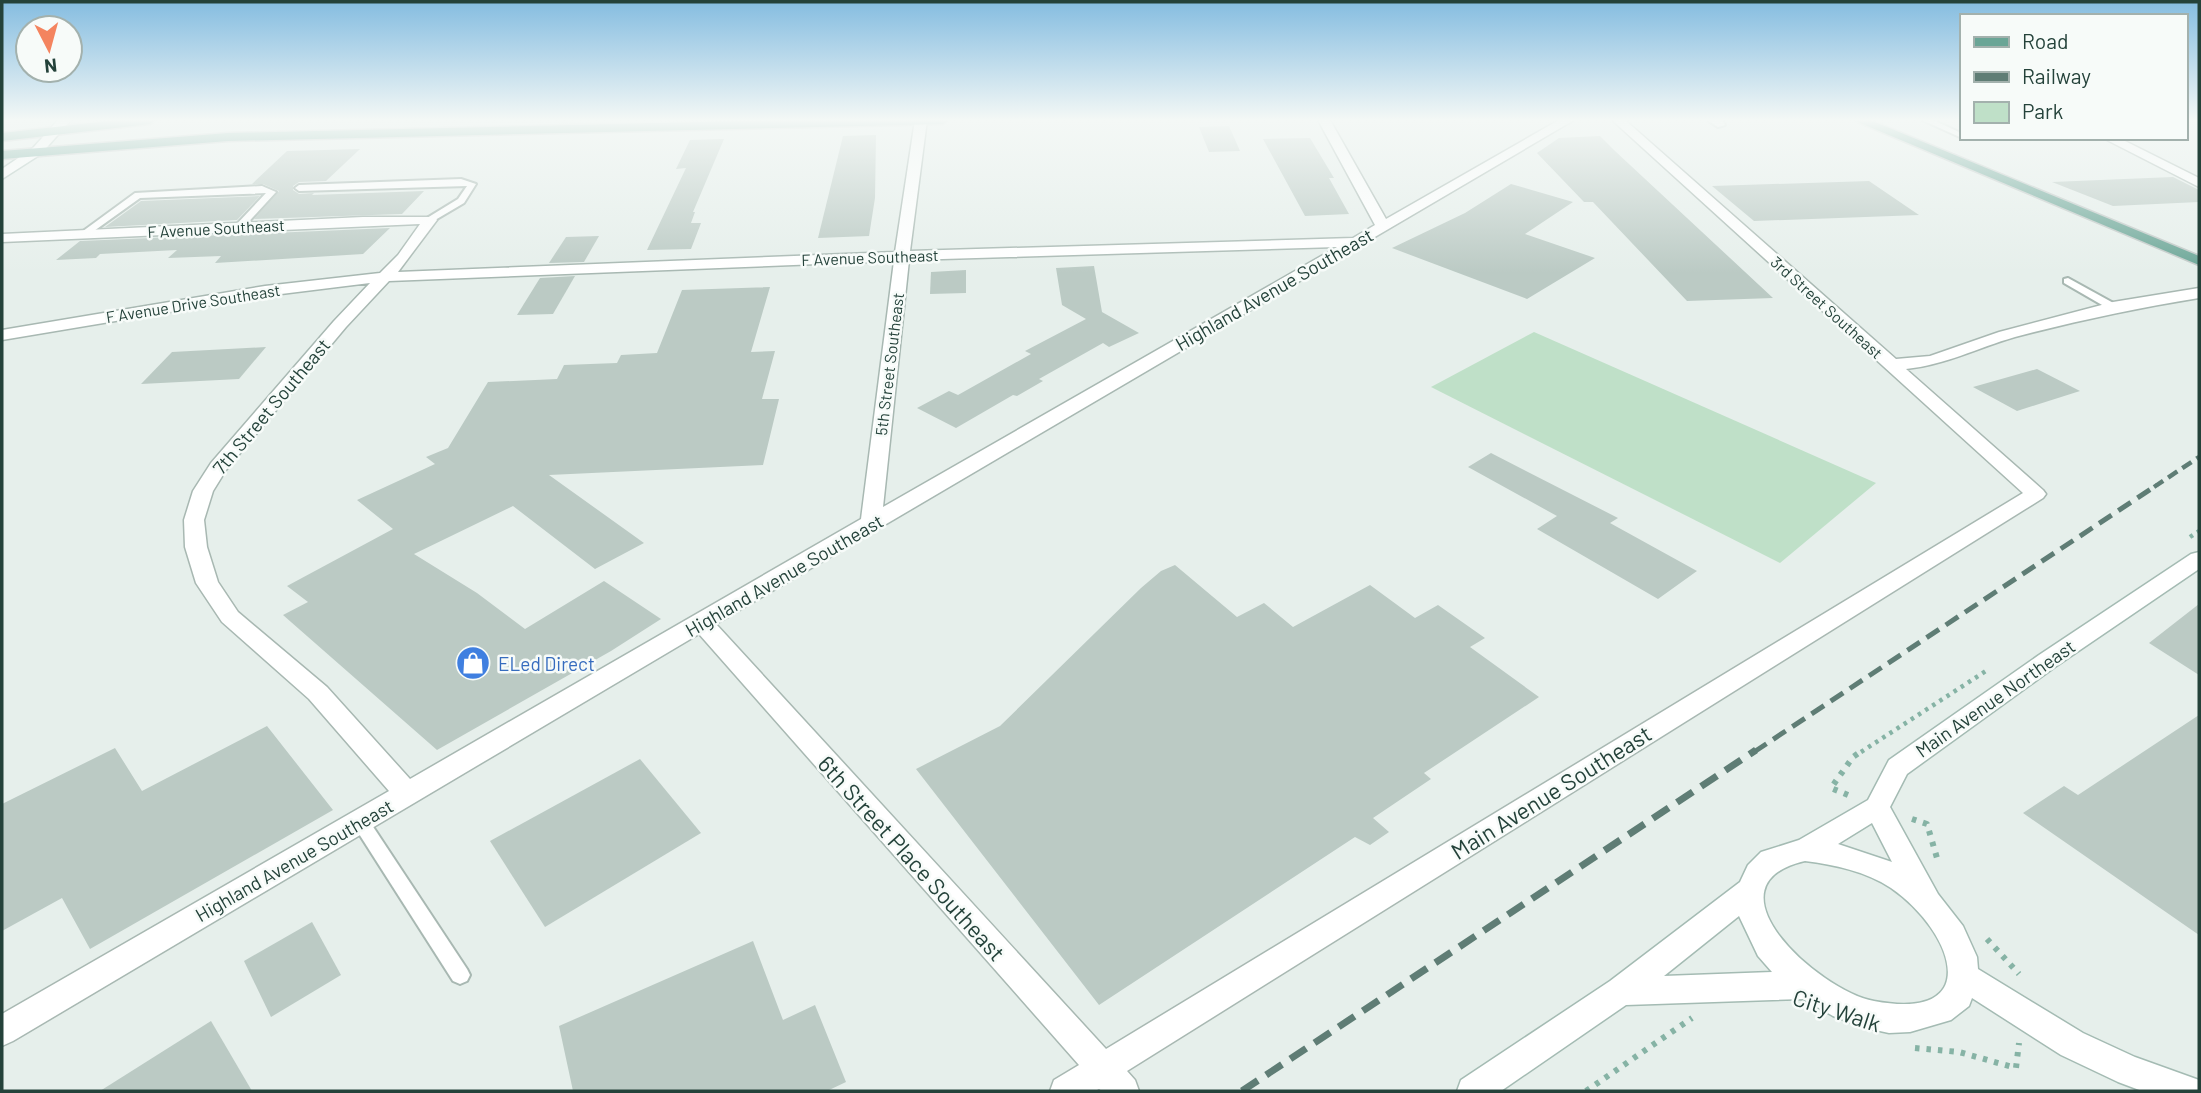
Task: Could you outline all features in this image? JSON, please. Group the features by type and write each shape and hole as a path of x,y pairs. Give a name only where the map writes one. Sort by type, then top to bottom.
{"main road":[{"path":"1982,171 2199,261"}],"street":[{"name":"5th Street Southeast","path":"871,524 901,256 913,171"},
{"path":"1352,171 1383,226"},
{"name":"Highland Avenue Southeast","path":"2,1031 1479,171"},
{"name":"3rd Street Southeast","path":"1675,171 2036,494"},
{"path":"2175,171 2199,183"},
{"name":"F Avenue Southeast","path":"2,238 430,220"},
{"name":"7th Street Southeast","path":"407,794 318,693 230,617 207,583 196,547 194,520 203,491 218,467 384,277 430,220"},
{"name":"F Avenue Southeast","path":"384,277 901,256 1356,242"},
{"name":"F Avenue Drive Southeast","path":"2,335 265,291 384,277"},
{"path":"1892,365 1932,361 2005,335 2113,307 2199,293"},
{"name":"Main Avenue Southeast","path":"1066,1091 2036,494"},
{"name":"Main Avenue Northeast","path":"1877,807 1898,767 2055,655 2199,559"},
{"name":"6th Street Place Southeast","path":"702,623 1123,1091"},
{"path":"1877,807 1928,901 1954,935 1962,952 1965,977 1955,1000 1933,1016 1900,1020 1861,1013 1823,996 1789,971 1765,942 1752,915 1751,890 1760,869 1779,856 1805,850 1877,807"},
{"path":"1805,850 1836,853 1870,863 1900,880 1928,901"},
{"path":"1473,1091 1622,991 1751,890"},
{"path":"1965,977 2072,1044 2129,1071 2187,1091"},
{"path":"1622,991 1809,985"}],"lane":[{"path":"299,188 461,181 472,184 461,201 430,220"},
{"path":"84,234 138,195 262,189 272,192 240,226"},
{"path":"2068,281 2113,307"},
{"path":"360,821 460,975"}],"path":[{"path":"1586,1091 1702,1012"},
{"path":"1907,1047 1959,1052 2016,1068"}],"green space":[{"path":"1534,332 1876,483 1780,563 1431,387"}],"building":[{"path":"266,171 337,171 326,181 299,182 293,186 293,190 299,194 314,193 312,195 424,191 402,214 254,219 279,191 263,184 252,184"},
{"path":"685,171 710,171 693,212 691,223 701,223 691,249 647,250"},
{"path":"834,171 875,171 875,198 869,236 818,238"},
{"path":"1280,171 1330,171 1334,178 1329,178 1349,214 1305,216"},
{"path":"1554,171 1637,171 1773,298 1687,301 1593,202 1584,202"},
{"path":"2173,177 2199,190 2199,202 2113,206 2052,182"},
{"path":"1869,181 1919,215 1754,221 1712,186"},
{"path":"1511,184 1573,202 1525,234 1595,258 1527,299 1392,248 1465,213"},
{"path":"260,196 237,220 105,227 141,201"},
{"path":"390,228 363,254 215,263 221,256 168,258 177,250 100,254 96,258 56,260 80,241"},
{"path":"599,236 584,262 549,263 566,237"},
{"path":"1094,266 1102,312 1139,333 1109,347 1103,343 1039,379 1043,381 956,428 917,408 949,391 958,395 1031,354 1025,351 1086,319 1062,305 1056,268"},
{"path":"966,270 966,293 930,294 931,272"},
{"path":"575,276 553,314 517,315 540,278"},
{"path":"770,287 751,352 775,351 762,399 779,399 763,465 549,475 644,543 595,569 513,506 414,554 477,593 525,629 604,581 661,619 611,651 437,750 283,615 308,602 287,586 393,529 357,500 435,464 426,457 448,448 488,382 557,379 564,365 617,363 621,355 657,353 682,290"},
{"path":"266,347 239,379 141,384 172,352"},
{"path":"2037,369 2080,391 2017,411 1973,387"},
{"path":"1491,453 1618,518 1610,523 1697,571 1658,599 1537,529 1557,516 1468,467"},
{"path":"1175,565 1237,617 1264,603 1293,627 1370,585 1415,618 1438,605 1485,638 1470,647 1539,697 1424,773 1431,779 1373,818 1389,832 1370,845 1355,837 1099,1005 916,769 1000,726 1141,588 1161,571"},
{"path":"2199,604 2199,675 2149,643"},
{"path":"2199,715 2199,935 2023,813 2064,786 2078,795"},
{"path":"267,726 333,810 90,949 62,898 2,931 2,804 115,748 142,791"},
{"path":"640,759 701,833 545,927 490,841"},
{"path":"312,922 341,975 271,1017 244,961"},
{"path":"753,941 783,1020 815,1005 846,1082 827,1091 573,1091 559,1026"},
{"path":"211,1021 252,1091 100,1091"}],"railway":[{"path":"2157,485 2199,457"},
{"path":"1754,752 2157,485"},
{"path":"1242,1091 1756,750"}],"place":[{"name":"ELed Direct","path":"473,663"}]}
